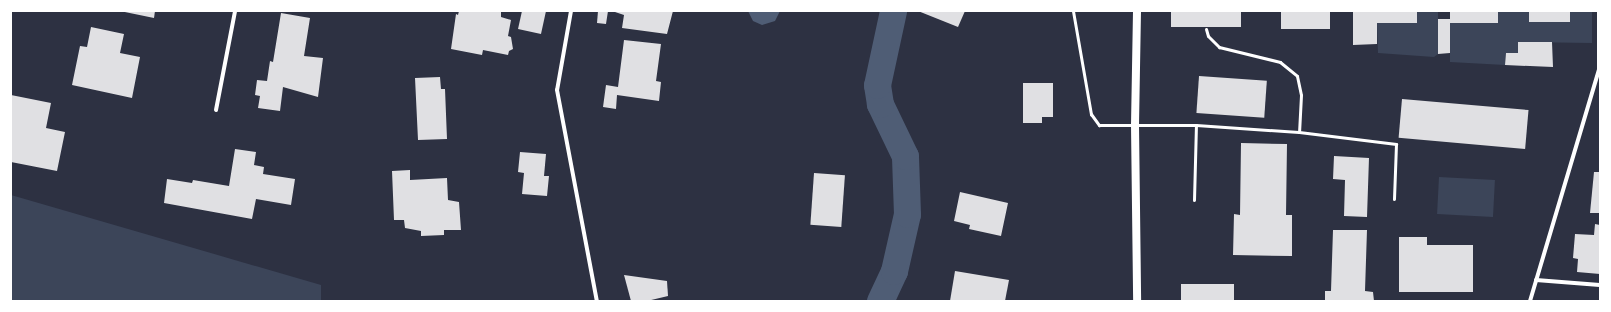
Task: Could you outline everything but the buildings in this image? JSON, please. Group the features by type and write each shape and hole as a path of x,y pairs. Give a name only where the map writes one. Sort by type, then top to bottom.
{"main road":[{"path":"1137,11 1134,125 1137,301"}],"street":[{"path":"216,110 235,11"},
{"path":"571,11 557,90 597,301"},
{"path":"1530,301 1579,142 1599,69 1599,11"},
{"path":"1536,280 1600,285"}],"lane":[{"path":"1073,11 1091,114 1099,125 1196,125 1299,132 1396,144 1394,199"},
{"path":"1206,30 1219,47 1280,62 1297,76 1301,95 1299,132"},
{"path":"1194,200 1196,125"}],"shaded area":[{"path":"748,11 780,11 775,21 762,25 753,21"},
{"path":"1417,11 1438,11 1438,54 1434,57 1378,53 1377,23 1417,23"},
{"path":"1498,11 1529,11 1529,15 1570,22 1570,11 1592,11 1592,43 1518,42 1518,53 1506,53 1505,65 1450,62 1450,23 1498,23"},
{"path":"1439,177 1495,180 1493,217 1437,214"},
{"path":"11,195 321,285 321,301 11,301"}],"waterway":[{"path":"880,301 894,271 907,214 905,156 880,104 877,85 893,11"}]}
